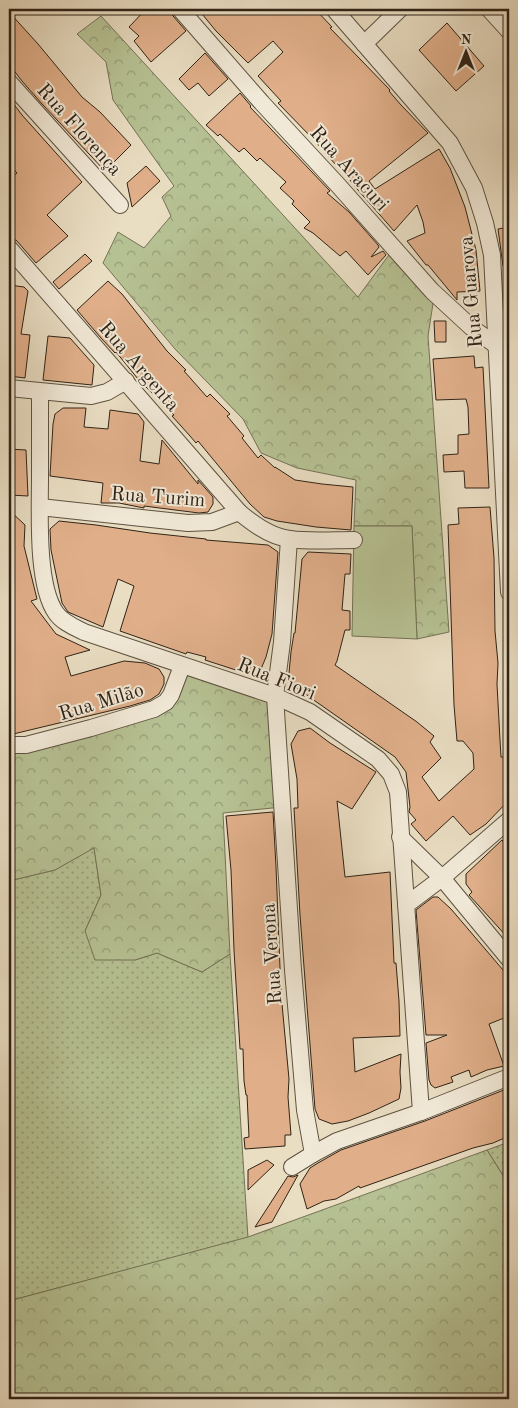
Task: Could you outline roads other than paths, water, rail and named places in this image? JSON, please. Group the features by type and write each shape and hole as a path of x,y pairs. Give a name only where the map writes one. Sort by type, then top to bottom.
{"street":[{"name":"Rua Aracuri","path":"180,9 432,291 472,327 497,346"},
{"name":"Rua Guarova","path":"334,9 450,143 474,188 492,255 509,592"},
{"path":"364,44 400,9"},
{"path":"489,9 509,31"},
{"name":"Rua Florença","path":"9,82 120,205"},
{"name":"Rua Argenta","path":"10,251 239,512"},
{"path":"9,388 91,396 100,395 126,381"},
{"name":"Rua Fiori","path":"40,392 41,558 50,604 56,614 65,622 84,632 276,696 310,712 378,759 391,774 398,792 421,1112"},
{"name":"Rua Turim","path":"40,507 188,523 212,522 239,512"},
{"path":"239,512 252,524 289,540 354,540"},
{"name":"Rua Verona","path":"289,540 276,696 293,970 305,1110 313,1154"},
{"name":"Rua Milão","path":"9,745 26,745 92,728 154,709 166,702 171,695 182,666"},
{"path":"406,905 442,878 509,820"},
{"path":"400,837 442,878 509,959"},
{"path":"292,1167 338,1141 421,1112 509,1077"}]}
